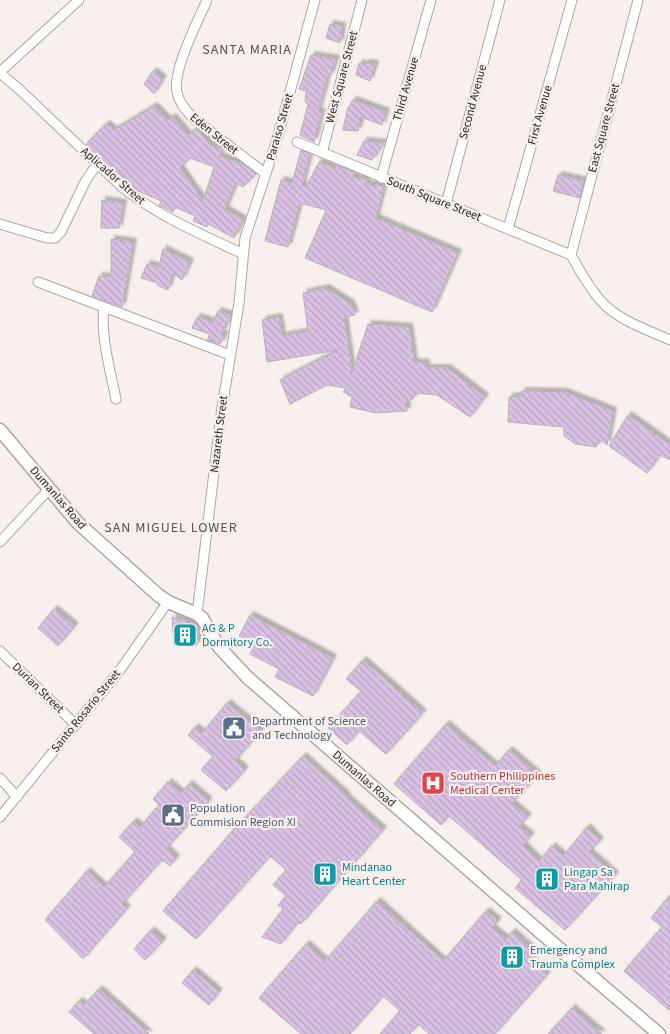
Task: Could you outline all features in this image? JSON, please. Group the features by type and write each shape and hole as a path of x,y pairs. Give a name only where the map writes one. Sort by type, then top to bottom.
{"main road":[{"name":"Dumanlas Road","path":"0,430 84,528 138,578 168,602 202,618 220,647 247,677 582,970 659,1034"}],"street":[{"path":"0,73 79,0"},
{"name":"Eden Street","path":"207,0 176,80 176,91 179,100 184,108 204,128 266,174"},
{"name":"Paraiso Street","path":"243,254 249,224 278,136 315,0"},
{"name":"West Square Street","path":"322,154 362,0"},
{"name":"Third Avenue","path":"381,178 431,0"},
{"name":"Second Avenue","path":"446,204 500,0"},
{"name":"First Avenue","path":"508,229 572,0"},
{"name":"East Square Street","path":"571,255 638,0"},
{"name":"Aplicador Street","path":"0,73 123,188 151,209 243,254"},
{"name":"South Square Street","path":"297,142 322,154 571,255"},
{"path":"0,224 47,238 55,238 60,232 85,182 97,164"},
{"name":"Nazareth Street","path":"197,614 221,414 238,303 243,254"},
{"path":"571,255 584,279 602,303 621,316 670,340"},
{"path":"38,282 230,355"},
{"path":"104,308 103,320 107,355 116,399"},
{"path":"0,542 49,489"},
{"name":"Santo Rosario Street","path":"0,817 120,670 168,602"},
{"name":"Durian Street","path":"0,651 76,725"},
{"path":"0,778 17,797"}],"building":[{"path":"330,24 342,26 340,43 326,38"},
{"path":"311,55 336,59 330,76 328,75 318,112 322,112 314,142 300,135 308,104 305,102 306,91 299,89"},
{"path":"359,63 365,65 365,63 375,64 370,81 356,75"},
{"path":"153,71 163,79 154,94 144,84"},
{"path":"353,100 386,112 382,125 361,117 358,131 343,130 347,110"},
{"path":"154,106 168,120 173,117 188,135 197,129 210,145 223,149 219,156 244,165 256,174 243,187 236,183 225,209 243,220 234,238 208,224 207,227 193,221 195,216 175,207 173,212 159,205 161,201 136,190 86,144 106,124 114,130","holes":["190,158 214,167 203,201 180,168"]},
{"path":"364,141 384,143 372,160 357,155"},
{"path":"301,150 310,154 302,185 306,187 319,162 335,168 336,165 355,172 352,177 367,179 366,184 384,186 376,218 458,253 432,312 305,258 326,210 300,203 288,247 265,241 281,180 292,183"},
{"path":"558,175 584,181 580,198 553,191"},
{"path":"102,200 123,203 119,228 101,228"},
{"path":"111,239 133,242 122,307 92,296 99,276 111,277"},
{"path":"163,249 190,262 182,280 173,273 168,290 157,285 158,283 141,278 147,264 159,267"},
{"path":"326,288 351,304 355,315 344,317 352,373 368,324 409,327 414,362 426,363 426,368 447,368 485,397 470,417 437,395 414,393 414,398 406,402 407,411 376,413 350,407 352,397 343,392 346,388 327,385 290,404 280,380 338,350 267,362 262,320 279,317 282,336 308,331 303,293"},
{"path":"218,311 231,315 221,334 225,335 220,344 207,340 210,334 192,328 197,317 213,322"},
{"path":"522,391 564,392 613,411 607,445 599,439 596,447 575,444 564,436 564,427 508,422 509,397 521,396"},
{"path":"628,415 670,445 670,460 660,455 647,473 609,446"},
{"path":"54,609 75,626 58,646 38,628"},
{"path":"250,615 333,658 313,696 275,677 279,669 250,654 255,644 239,636"},
{"name":"AG & P Dormitory Co.","path":"172,617 197,625 197,645 174,645"},
{"path":"363,660 423,713 386,754 359,731 347,745 328,728 361,691 346,679"},
{"path":"227,703 261,731 235,761 245,770 226,791 201,770 213,757 188,735 195,727 202,733"},
{"path":"446,724 495,766 509,750 538,775 512,803 528,817 519,826 531,836 523,845 539,861 552,846 563,856 587,827 600,841 589,852 615,875 565,930 515,888 522,880 449,816 441,825 394,784"},
{"path":"303,756 383,830 301,924 298,922 281,944 262,937 283,909 278,905 286,896 273,885 286,870 270,856 196,939 163,911 236,827"},
{"path":"168,782 181,793 189,784 209,801 166,849 176,858 170,866 162,860 122,904 127,909 83,959 45,920 87,871 104,887 135,852 119,837 134,821 140,827 159,805 153,799"},
{"path":"670,895 670,1011 624,971 662,927 651,918"},
{"path":"377,901 443,961 486,911 498,921 492,928 506,939 512,932 537,954 531,961 547,975 495,1034 429,1034 418,1024 410,1034 380,1034 400,1011 383,996 350,1034 301,1034 259,998 306,944 325,961"},
{"path":"151,930 163,941 145,960 134,949"},
{"path":"193,970 219,992 209,1005 182,983"},
{"path":"99,989 149,1034 94,1034 69,1012 79,1001 84,1005"},
{"path":"572,1008 602,1034 548,1034"}],"place":[{"name":"AG & P Dormitory Co.","path":"185,635"},
{"name":"Department of Science and Technology","path":"234,728"},
{"name":"Southern Philippines Medical Center","path":"433,783"},
{"name":"Population Commision Region XI","path":"173,815"},
{"name":"Mindanao Heart Center","path":"325,874"},
{"name":"Lingap Sa Para Mahirap","path":"547,879"},
{"name":"Emergency and Trauma Complex","path":"512,957"}],"district":[{"name":"SANTA MARIA","path":"247,50"},
{"name":"SAN MIGUEL LOWER","path":"171,528"}]}
